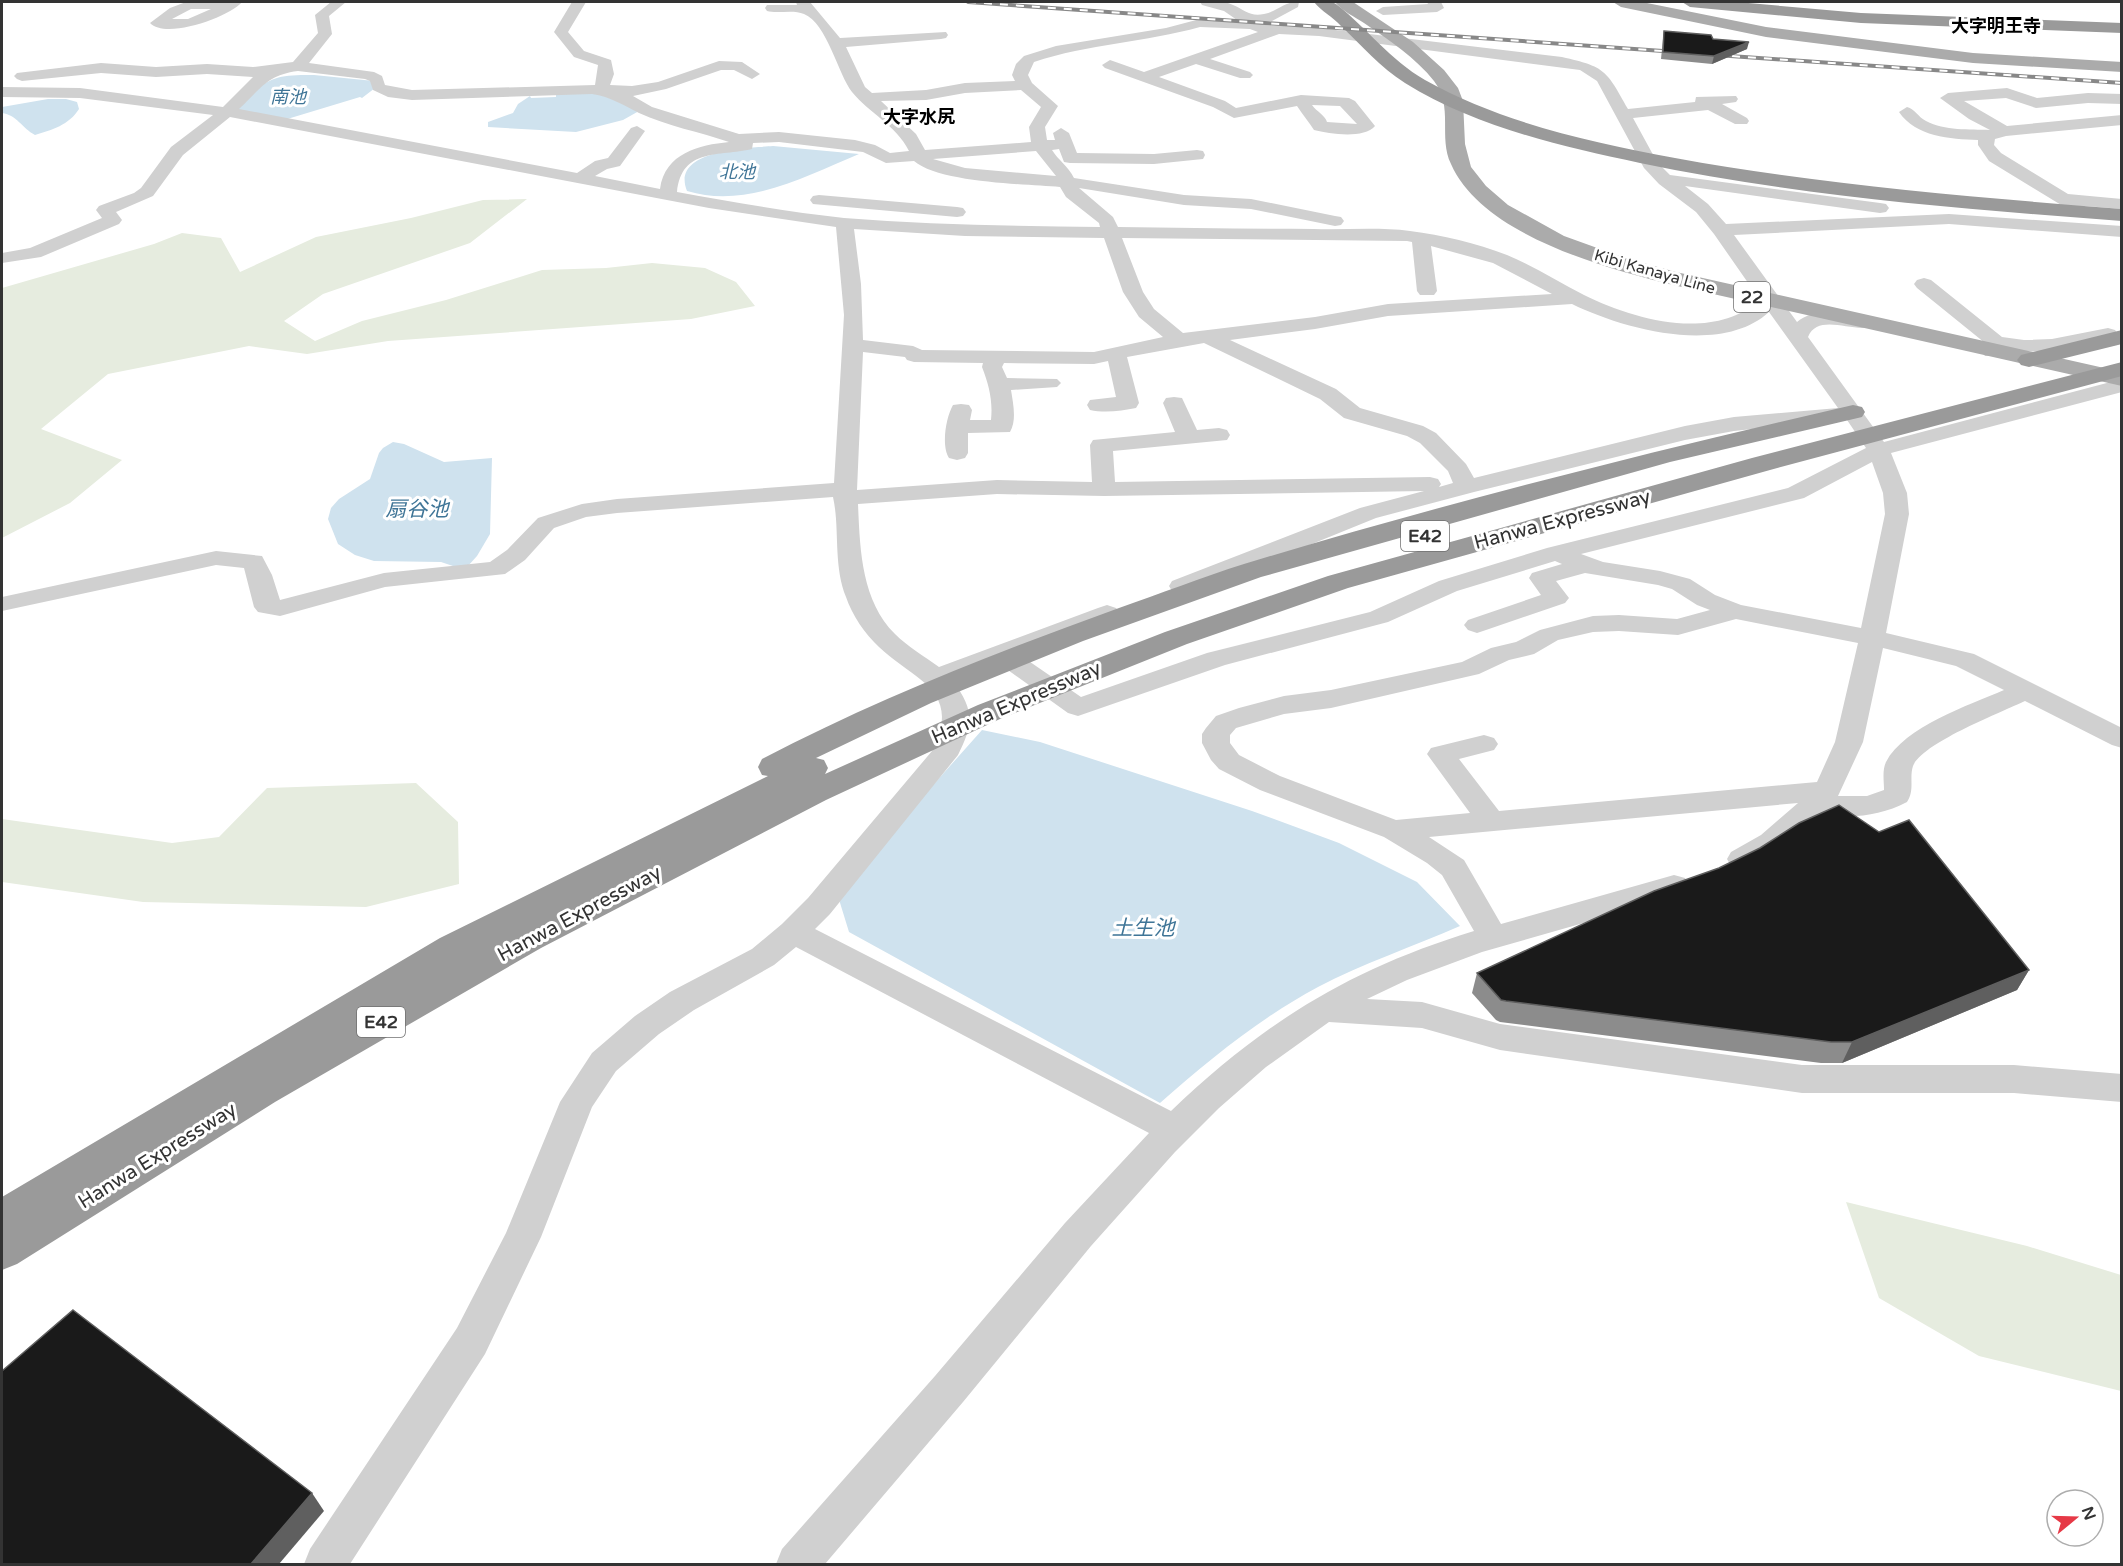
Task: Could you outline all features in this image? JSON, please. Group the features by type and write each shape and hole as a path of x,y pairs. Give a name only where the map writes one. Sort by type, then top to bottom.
{"highway":[{"path":"1322,2 1342,17 1368,45 1406,76 1468,107 1544,134 1632,155 1665,171 1766,180 2120,228"},
{"path":"1690,2 1861,18 2121,28"},
{"path":"1700,2 1731,6"},
{"path":"2030,360 2121,337"},
{"name":"Hanwa Expressway","path":"2,1251 261,1091 763,804 934,713 1050,665 1293,576 1511,512 2121,355"},
{"name":"Hanwa Expressway","path":"2,1218 453,948 763,804 1101,666 1264,606 1507,533 2121,369"},
{"path":"763,804 878,715 1072,635 1251,571 1388,531 1664,456 1853,412"},
{"path":"763,804 905,768 1020,721 1263,630 1352,600 1586,531 1880,450"}],"main road":[{"name":"Kibi Kanaya Line","path":"1343,2 1433,69 1452,95 1456,115 1456,146 1461,166 1468,176 1496,205 1525,224 1570,246 1623,265 1770,301 1876,325 1994,347 2030,360 2121,379"},
{"path":"1621,2 1766,32 1972,58 2121,67"}],"street":[{"path":"2,258 34,253 113,220 105,210 140,197 166,169 177,152 227,112 246,94 254,82 290,67 325,34 322,15 339,2"},
{"path":"579,2 561,33 579,54 606,63 606,74 601,89"},
{"path":"1207,2 1229,8 1248,21 1275,29 1575,64 1594,71 1603,78 1650,164 1665,171 1696,182 1794,198 1914,212 1929,219"},
{"path":"1179,340 1146,313 1133,292 1105,218 1072,194 1062,171 1049,159 1041,146 1037,136 1037,127 1050,106 1025,85 1020,75 1024,64 1029,59 1056,50 1167,32 1200,23 1267,18 1293,4 1292,2"},
{"path":"1383,11 1437,8 1434,2"},
{"path":"772,8 805,5 816,16 836,43 858,89 910,136 920,157 955,182 965,231"},
{"path":"1117,87 1275,29"},
{"path":"836,43 941,35"},
{"path":"1197,59 1245,75"},
{"path":"2,78 101,68 156,72 207,69 254,72 290,67 369,75 377,79 378,87 388,92 412,95 601,89 627,92 667,85 715,60 737,65 752,74"},
{"path":"1110,65 1219,104 1234,113 1301,99"},
{"path":"1173,68 1192,75"},
{"path":"867,98 897,94 926,95 965,87 1025,85"},
{"path":"601,89 626,98 646,110 738,140 779,137 855,145 886,158 920,157"},
{"path":"2,92 80,93 227,112 778,215 844,223 965,231 1389,234 1421,238 1490,255 1530,272 1574,298 1608,313 1648,324 1698,328 1728,326 1745,321 1762,311 1770,301"},
{"path":"1692,93 1741,121"},
{"path":"1997,133 1948,98 2007,93 2036,103 2091,98 2121,99"},
{"path":"1979,118 2027,113 1996,94"},
{"path":"2091,98 2121,113"},
{"path":"1624,114 1707,105 1711,100 1730,99"},
{"path":"1675,108 1693,121"},
{"path":"1907,112 1913,121 1948,133 1997,133 2121,120"},
{"path":"580,179 601,165 614,162 636,131"},
{"path":"1997,133 1986,139 1986,145 1995,157 2077,207 2120,228"},
{"path":"955,182 1006,149 1041,146 1063,138 1070,158 1154,159 1197,155"},
{"path":"668,195 671,173 677,163 699,152 759,143 855,145"},
{"path":"1006,149 1024,178"},
{"path":"797,1564 919,1426 1085,1228 1214,1091 1265,1049 1359,989 1443,954 1640,898 1710,873 1771,842 1821,797 1849,742 1893,543 1897,514 1889,472 1880,450 1770,301 1721,230 1665,171"},
{"path":"819,200 955,182 1024,178 1066,181 1184,200 1251,204 1370,227 1389,234"},
{"path":"2077,207 2121,204"},
{"path":"1721,230 1929,219 2120,228"},
{"path":"325,1564 471,1341 523,1237 577,1102 604,1062 647,1024 682,1000 763,957 793,932 819,906 944,755 957,722 955,704 935,678 888,643 859,602 849,560 844,494 847,413 853,345 852,274 844,223"},
{"path":"1421,238 1427,291"},
{"path":"1924,284 1994,347 2060,345 2121,330"},
{"path":"853,345 913,352 914,356 1094,358 1179,340 1315,323 1388,310 1574,298"},
{"path":"1803,344 1800,329 1803,325 1817,320 1834,319 1876,325"},
{"path":"1698,328 1716,334 1776,334 1803,344"},
{"path":"1208,337 1329,394 1352,413 1415,431 1428,438 1458,469 1465,484"},
{"path":"1098,405 1128,403 1116,353"},
{"path":"957,453 959,418 1002,427 1003,406 999,384 992,367 996,358"},
{"path":"999,384 1050,383"},
{"path":"999,652 1078,707 1216,659 1379,617 1448,586 1556,552 1796,494 1880,450 2121,386"},
{"path":"1174,403 1189,438"},
{"path":"935,678 999,652 1249,561 1368,513 1465,484 1685,433 1734,424 1853,412"},
{"path":"1104,489 1101,445 1220,435"},
{"path":"2,604 216,558 253,561 260,575 267,607 280,608 384,580 496,569 516,555 546,523 582,512 617,506 997,487 1104,489 1465,484"},
{"path":"1556,552 1598,569 1660,578 1681,584 1706,600 1735,610 1871,637 1965,660 2121,739"},
{"path":"1477,625 1556,598 1540,578 1585,565"},
{"path":"1494,939 1453,868 1438,856 1394,830 1270,783 1239,767 1221,754 1216,743 1216,734 1226,722 1250,714 1284,705 1331,699 1470,668 1500,654 1526,648 1549,635 1593,624 1619,623 1678,627 1735,610"},
{"path":"1394,830 1821,797 1851,808 1870,806 1897,795 1899,767 1911,751 1952,723 1975,715 2024,691"},
{"path":"1484,744 1441,754 1491,821"},
{"path":"793,932 1175,1130"},
{"path":"1325,1009 1422,1015 1500,1037 1802,1079 2013,1079 2121,1088"}],"shaded area":[{"path":"527,199 470,243 323,294 284,321 315,341 362,321 446,300 542,270 606,268 652,263 705,268 736,282 755,306 691,319 388,341 307,354 249,346 108,374 41,429 122,460 70,503 2,538 2,288 154,244 182,233 221,238 240,272 316,237 411,218 483,200"},
{"path":"416,783 458,822 459,884 366,907 143,902 2,882 2,819 172,843 219,837 267,788"},
{"path":"1846,1202 2027,1246 2121,1275 2121,1391 1979,1356 1879,1298"}],"water":[{"name":"南池","path":"314,75 374,81 375,88 362,98 284,120 234,111 253,92 269,81 287,76"},
{"path":"594,91 639,111 623,120 576,132 488,127 488,122 513,113 518,104 530,96 531,98 556,97 556,92"},
{"path":"48,99 66,99 77,102 79,109 65,123 35,135 12,116 2,113 2,107"},
{"name":"北池","path":"773,146 859,154 776,188 754,193 732,196 687,191 685,177 690,167 700,159 731,150"},
{"name":"扇谷池","path":"393,442 404,444 444,462 492,458 490,534 477,556 467,567 459,568 441,562 374,561 355,555 338,544 328,519 331,508 339,499 370,479 379,453"},
{"name":"土生池","path":"982,730 1040,742 1252,811 1339,843 1417,882 1460,926 1352,971 1297,999 1236,1040 1160,1103 849,932 837,893"}],"building":[{"path":"1664,31 1711,35 1713,39 1749,42 1714,56 1663,52"},
{"path":"1839,805 1879,832 1909,820 2029,970 1852,1042 1831,1042 1506,1001 1501,1000 1477,973 1654,891 1719,868 1760,848 1799,823"},
{"path":"73,1310 312,1493 251,1564 2,1564 2,1371"}],"railway":[{"path":"968,2 1677,52"},
{"path":"1716,55 2122,83"}],"district":[{"name":"大字明王寺","path":"1996,26"},
{"name":"大字水尻","path":"919,117"}]}
